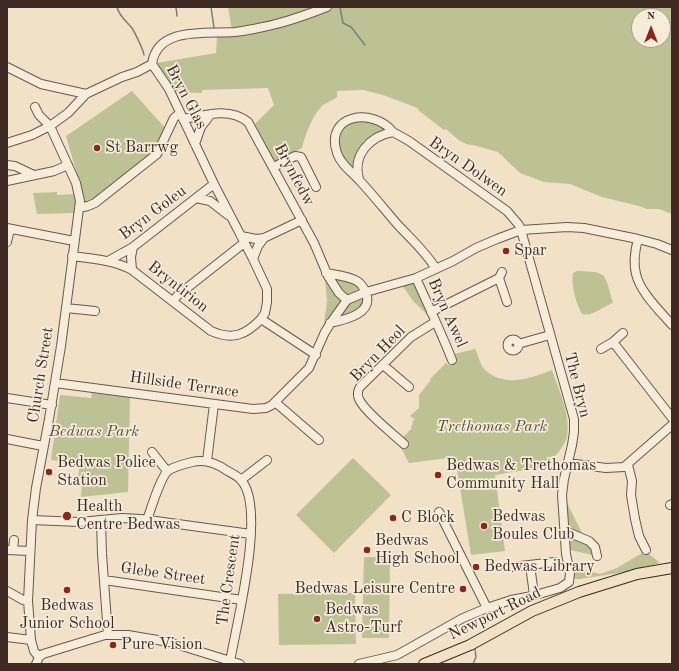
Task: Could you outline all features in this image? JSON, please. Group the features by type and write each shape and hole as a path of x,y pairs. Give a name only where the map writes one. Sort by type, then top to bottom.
{"main road":[{"name":"Newport Road","path":"424,664 470,645 532,611 579,592 637,574 672,568"}],"street":[{"path":"7,144 51,129 86,94 152,64 154,54 158,48 176,37 184,34 236,32 264,27 288,21 328,7"},
{"name":"Bryn Glas","path":"152,64 169,89 214,184 253,259 266,289 267,302 265,313 261,319"},
{"path":"7,67 41,84 86,94"},
{"name":"Church Street","path":"34,107 51,129 68,165 78,190 79,208 52,405 36,488 32,520 28,600 31,640 37,661"},
{"name":"Brynfedw","path":"181,116 231,113 241,116 248,122 302,220 322,259 326,273 338,293 348,300"},
{"name":"Bryn Glas","path":"195,144 201,127 211,114"},
{"path":"79,208 95,203 157,154 174,118 181,116"},
{"name":"Bryn Dolwen","path":"436,269 427,254 373,197 359,179 344,166 337,154 335,144 336,135 341,125 347,120 357,117 370,118 382,122 393,132 507,211 516,221 521,230"},
{"path":"359,179 357,167 362,150 368,143 377,137 393,132"},
{"path":"274,168 296,156 301,157 314,186"},
{"path":"7,165 15,166 34,175"},
{"path":"7,181 54,171 68,165"},
{"name":"Bryn Goleu","path":"108,261 133,247 214,184"},
{"name":"Bryn Glas","path":"196,198 210,201 231,217"},
{"path":"241,236 264,238 302,220"},
{"path":"261,319 316,355 324,332 348,300 366,292 416,278 453,261 481,245 521,230 567,227 584,228 638,239 672,250"},
{"path":"7,242 8,228 74,241"},
{"name":"The Bryn","path":"521,230 574,418 574,432 562,496 566,554 570,573"},
{"path":"253,259 258,246 264,238"},
{"path":"638,239 634,260 636,274 644,291 672,325"},
{"path":"173,301 178,295 244,243"},
{"path":"132,270 131,257 133,247"},
{"name":"Bryntirion","path":"72,256 108,261 125,266 211,331 231,336 242,334 253,328 261,319"},
{"path":"326,273 350,278 358,282 362,285 367,297 366,304 358,314 350,318 330,323"},
{"path":"431,312 501,275 507,302"},
{"name":"Bryn Awel","path":"416,278 452,360"},
{"path":"66,308 95,311"},
{"name":"Bryn Heol","path":"404,444 365,408 359,399 358,392 360,387 411,336 435,322"},
{"path":"601,349 613,342 623,333"},
{"path":"518,344 550,335"},
{"path":"613,342 672,418"},
{"name":"Hillside Terrace","path":"55,383 253,409 266,408 275,402 300,379 309,368 316,355"},
{"path":"383,365 409,387"},
{"path":"7,398 52,405"},
{"path":"275,402 319,440"},
{"path":"207,461 214,404"},
{"path":"568,463 606,468 624,467 672,425"},
{"path":"7,439 44,446"},
{"path":"152,452 167,471"},
{"path":"148,520 167,471 181,465 197,461 207,461 223,468 241,480 267,460"},
{"path":"628,465 632,481 632,500 635,519 639,536 646,550"},
{"name":"The Crescent","path":"230,662 247,572 251,534 249,498 241,480"},
{"path":"439,512 487,608"},
{"path":"32,520 65,522 122,518 148,520 251,534"},
{"path":"101,520 108,635"},
{"path":"564,531 589,541 595,547 597,556"},
{"path":"14,540 10,550 30,551"},
{"path":"512,567 555,562"},
{"path":"530,565 534,595"},
{"name":"Newport Road","path":"359,664 397,655 463,618 487,608 565,586 569,582 570,573"},
{"name":"Glebe Street","path":"104,580 242,600"},
{"path":"7,591 22,600 28,600"},
{"path":"37,661 46,653 108,635 128,635 169,642 240,664"},
{"path":"7,637 31,640"}],"green space":[{"path":"228,7 672,7 672,214 659,209 647,209 602,197 570,184 544,182 520,173 498,152 462,142 446,129 444,130 418,110 419,109 383,95 363,90 337,91 337,97 318,111 307,132 302,148 277,161 273,159 255,124 274,105 268,88 202,90 202,93 173,92 164,79 157,63 216,53 217,37 236,34 232,30"},
{"path":"132,91 166,129 150,155 112,186 85,202 66,136"},
{"path":"365,120 388,128 365,143 354,173 340,155 338,146 340,136 348,124"},
{"path":"57,192 57,195 77,194 76,213 37,214 33,193"},
{"path":"324,266 326,273 350,278 366,292 362,310 330,323 325,332 324,323 327,302"},
{"path":"577,271 595,272 604,276 613,303 594,313 586,315 582,314 573,289 573,273"},
{"path":"416,278 435,322 413,301 400,282"},
{"name":"Trethomas Park","path":"475,349 484,369 492,375 500,378 508,380 526,379 552,370 564,404 568,423 568,432 565,443 548,466 495,475 505,551 471,555 455,457 409,463 401,448 407,443 403,437 412,428 410,427 415,419 410,416 419,408 419,395 431,380 430,379 446,363 448,365 456,362 454,354"},
{"name":"Bedwas Park","path":"92,393 130,397 128,492 81,497 82,484 77,484 80,463 51,460 60,395 91,398"},
{"path":"353,458 391,495 334,553 296,515"},
{"path":"566,501 581,531 597,556 566,549"},
{"path":"642,553 646,555 649,554 660,563 631,571 580,579 574,579 572,576 575,568 600,574 617,568"},
{"path":"364,557 390,557 389,638 362,638"},
{"name":"Bedwas Astro-Turf","path":"355,593 356,644 279,645 278,594"}],"waterway":[{"path":"117,7 121,16 132,28 141,45 144,55"},
{"path":"176,7 177,16"},
{"path":"211,7 214,28"},
{"path":"340,7 343,23 351,27 365,45"},
{"path":"485,625 488,620 486,613"},
{"path":"473,664 476,657 475,649"}],"place":[{"name":"St Barrwg","path":"97,148"},
{"name":"Spar","path":"506,251"},
{"name":"Bedwas Police Station","path":"49,472"},
{"name":"Bedwas & Trethomas Community Hall","path":"438,475"},
{"name":"Health Centre Bedwas","path":"67,516"},
{"name":"C Block","path":"393,518"},
{"name":"Bedwas Boules Club","path":"484,526"},
{"name":"Bedwas High School","path":"367,550"},
{"name":"Bedwas Library","path":"476,567"},
{"name":"Bedwas Leisure Centre","path":"463,589"},
{"name":"Bedwas Junior School","path":"67,590"},
{"name":"Bedwas Astro-Turf","path":"317,619"},
{"name":"Pure Vision","path":"113,645"}]}
